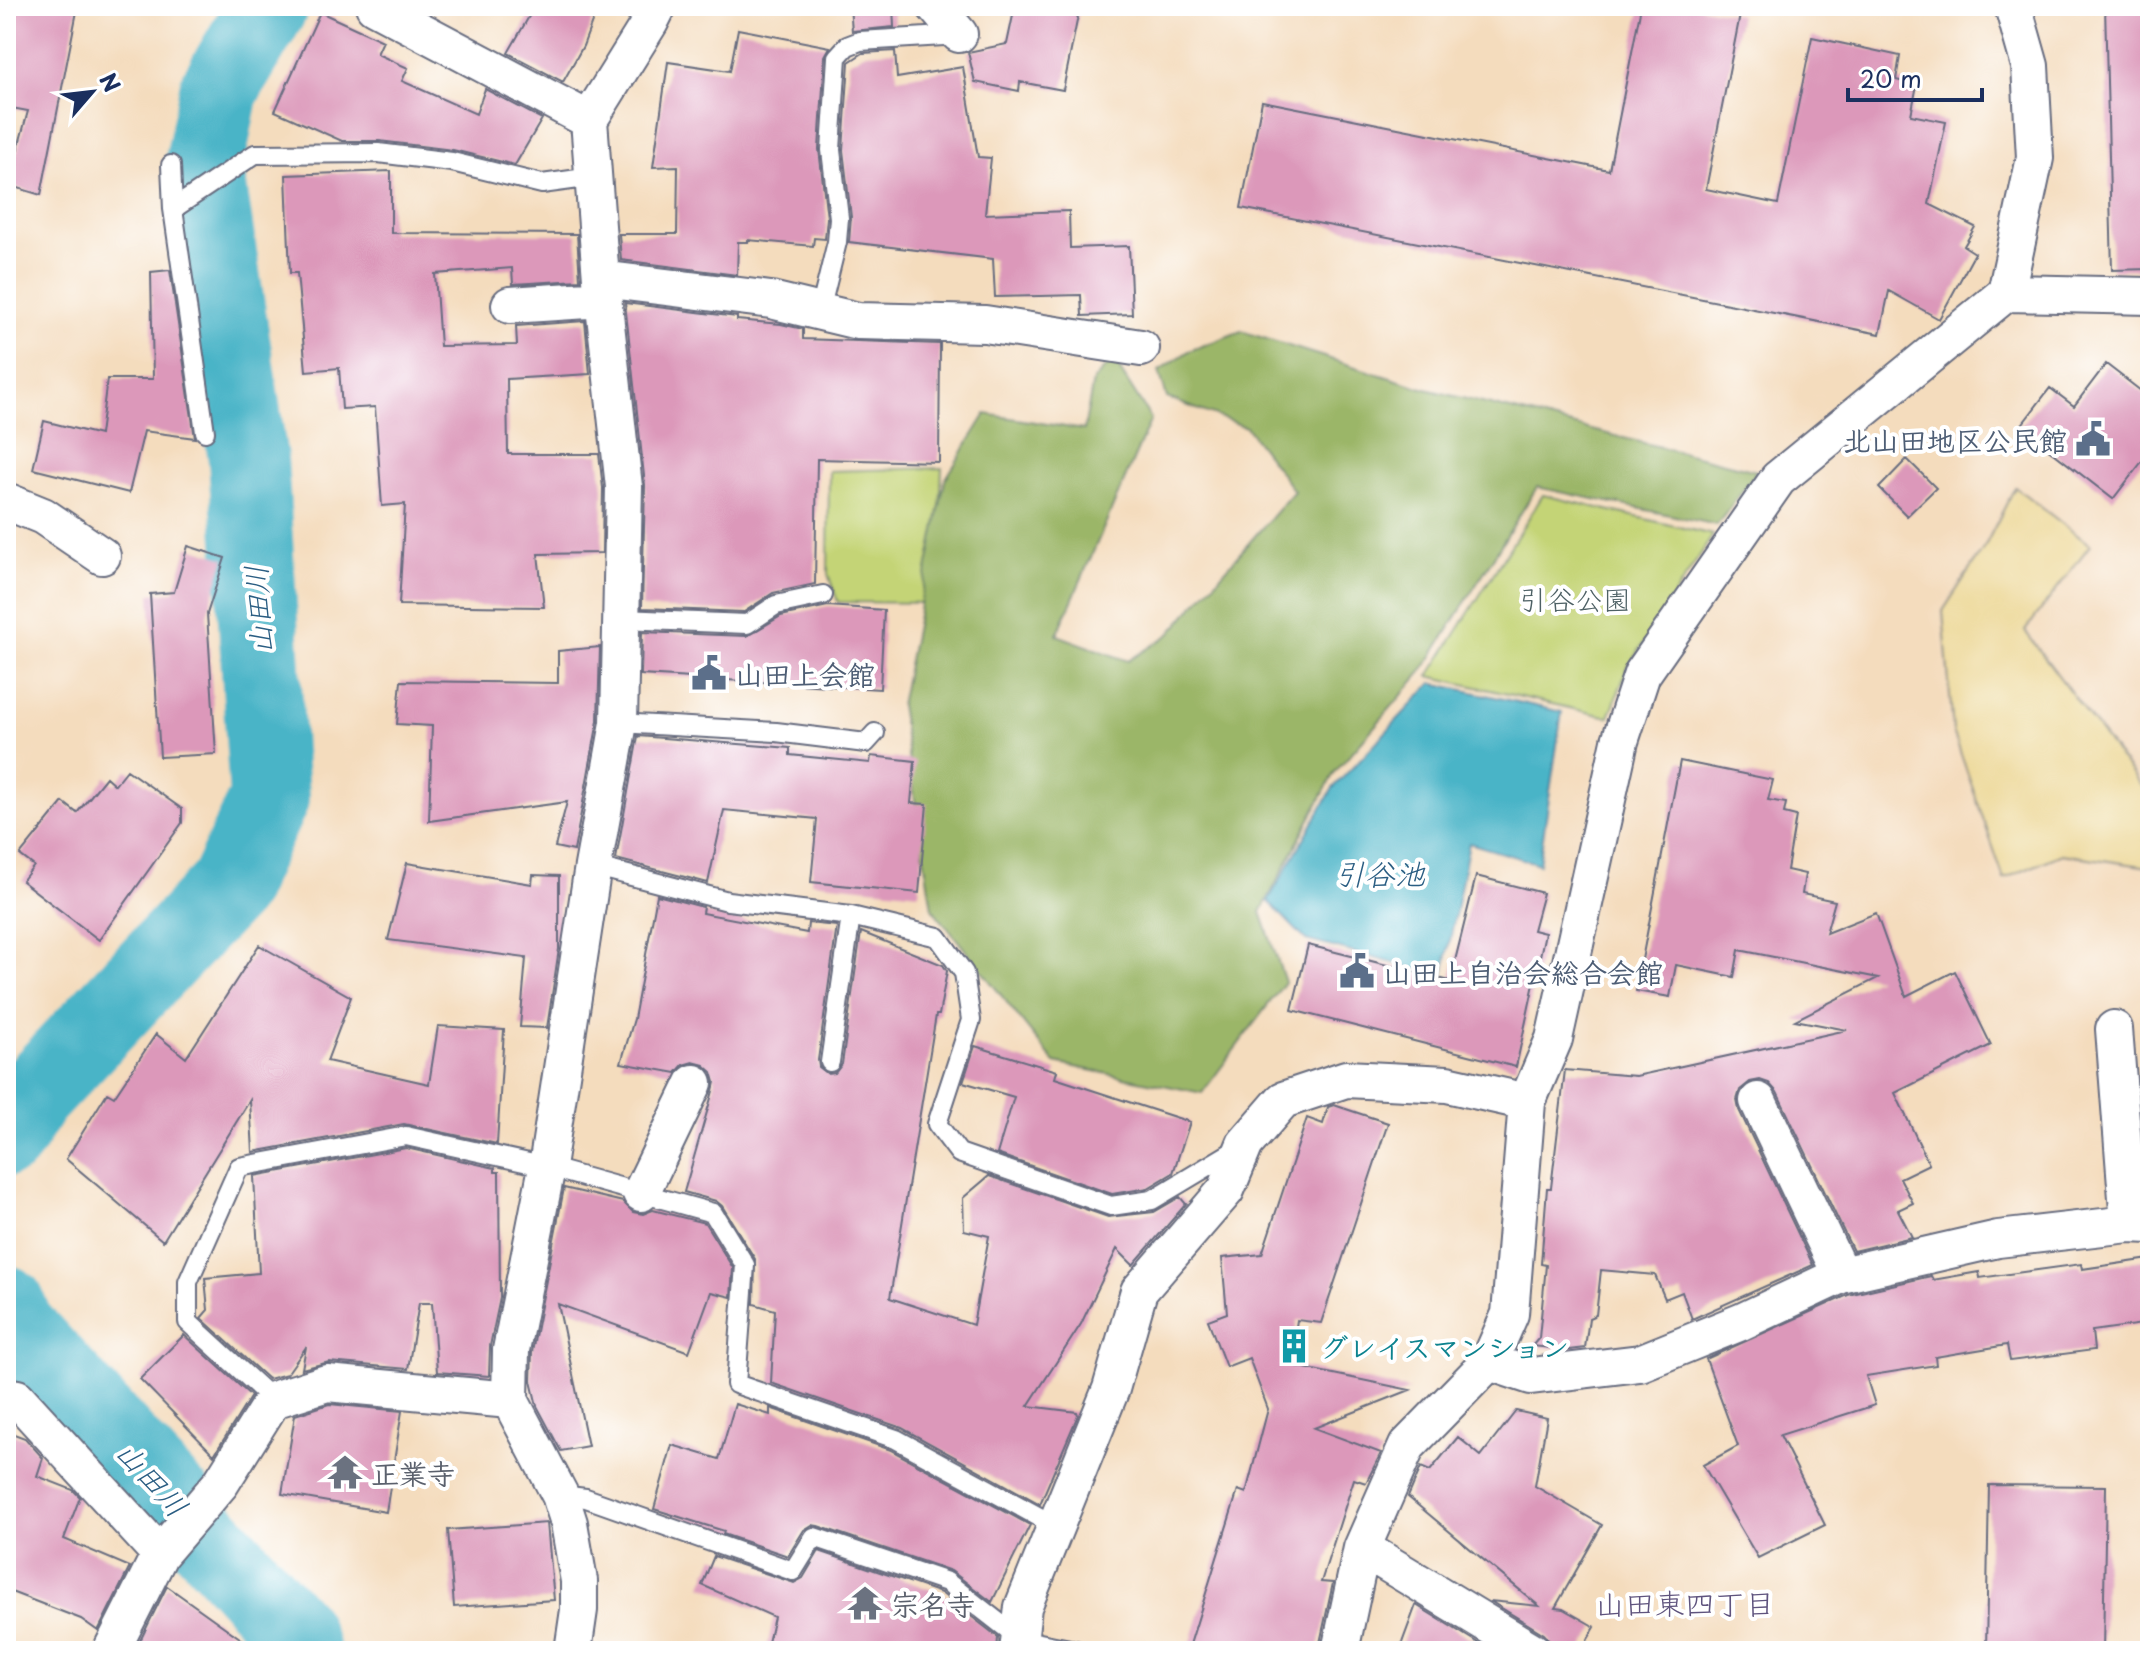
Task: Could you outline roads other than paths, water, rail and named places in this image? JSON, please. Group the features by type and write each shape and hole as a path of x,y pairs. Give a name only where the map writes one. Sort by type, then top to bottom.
{"street":[{"path":"374,6 589,120"},
{"path":"573,1651 579,1610 576,1551 560,1495 510,1400 511,1350 547,1167 593,866 619,723 624,487 589,120 658,6"},
{"path":"1340,1651 1362,1548 1407,1446 1489,1362 1510,1314 1527,1102 1554,1039 1620,741 1642,674 1778,479 2006,293 2035,158 2030,66 2013,6"},
{"path":"510,305 603,289 771,300 858,321 985,324 1141,348"},
{"path":"2006,293 2150,296"},
{"path":"6,501 43,516 102,556"},
{"path":"1489,1362 1531,1376 1640,1363 1741,1322 1841,1275 1998,1239 2140,1225 2136,1137 2114,1029"},
{"path":"1019,1645 1023,1607 1111,1389 1139,1291 1226,1190 1245,1144 1283,1100 1346,1079 1447,1084 1527,1102"},
{"path":"641,1193 694,1083"},
{"path":"1758,1101 1841,1275"},
{"path":"111,1651 160,1554 221,1483 273,1400 327,1383 510,1400"},
{"path":"6,1396 17,1398 160,1554"},
{"path":"1362,1548 1532,1651"}],"lane":[{"path":"820,311 837,242 839,218 831,150 837,57 847,46 860,41 944,36 949,23"},
{"path":"173,209 255,154 378,153 452,162 542,184 593,177"},
{"path":"171,165 173,209 205,432"},
{"path":"622,619 747,624 776,605 823,595"},
{"path":"619,723 776,732 866,743 875,733"},
{"path":"593,866 728,901 851,916 938,937 964,973 971,1020 937,1124 959,1153 1111,1206 1152,1200 1245,1144"},
{"path":"830,1062 851,916"},
{"path":"273,1400 188,1322 188,1282 239,1167 406,1136 547,1167 713,1213 745,1265 736,1384 896,1439 1054,1525"},
{"path":"560,1495 586,1498 793,1571 814,1537 947,1582 1019,1645 1080,1651"}],"water":[{"name":"引谷池","path":"1432,683 1562,712 1539,864 1469,843 1443,976 1306,940 1268,901 1333,788"}],"waterway":[{"name":"山田川","path":"6,1137 30,1097 228,887 269,798 248,459 204,167 219,90 268,6"},
{"name":"山田川","path":"6,1305 14,1326 292,1631 300,1651"}],"place":[{"name":"北山田地区公民館","path":"2093,439"},
{"name":"山田上会館","path":"709,673"},
{"name":"山田上自治会総合会館","path":"1357,971"},
{"name":"グレイスマンション","path":"1294,1346"},
{"name":"正業寺","path":"345,1472"},
{"name":"宗名寺","path":"865,1603"}],"district":[{"name":"山田東四丁目","path":"1685,1602"}],"park label":[{"name":"引谷公園","path":"1575,598"}]}
